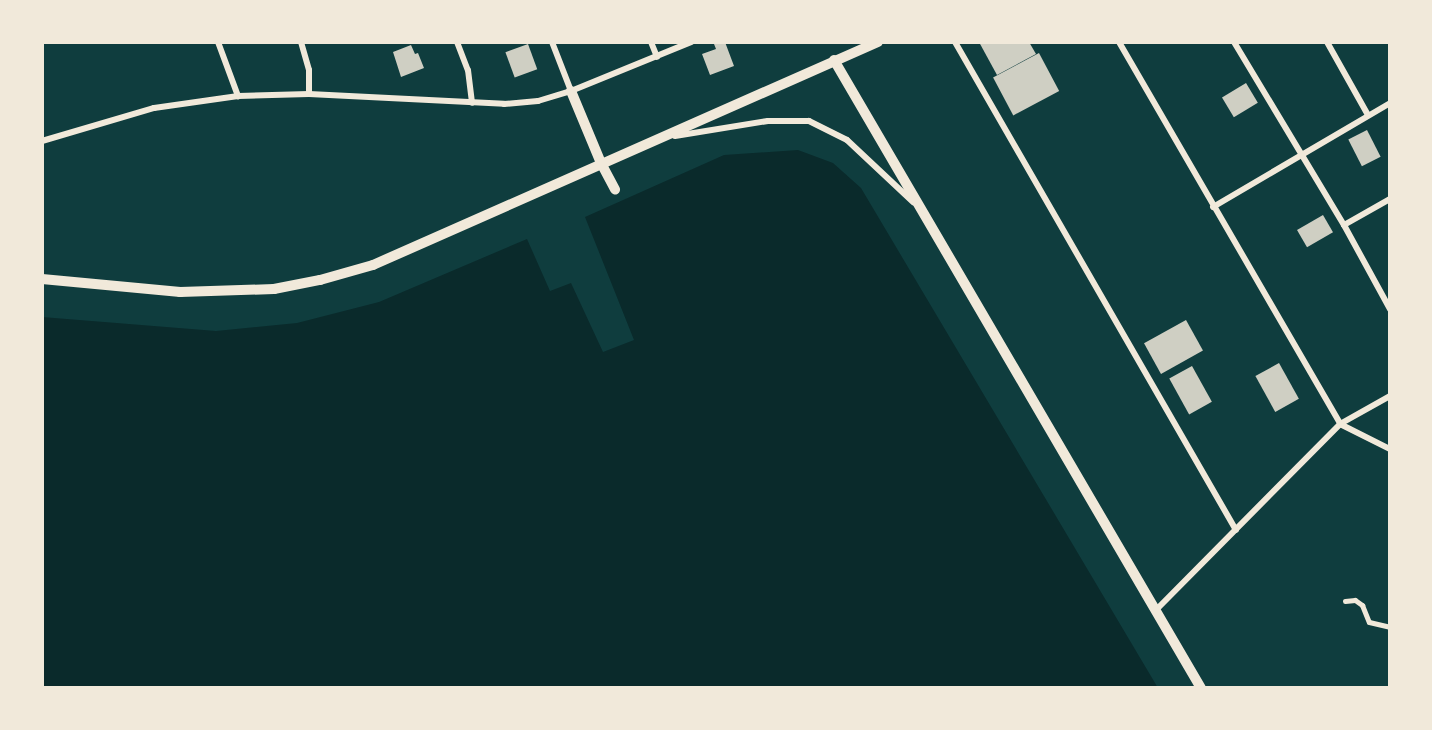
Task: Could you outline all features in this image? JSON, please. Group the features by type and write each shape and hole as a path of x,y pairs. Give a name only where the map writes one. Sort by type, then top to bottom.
{"street":[{"path":"218,42 238,96"},
{"path":"301,42 309,70 309,94"},
{"path":"457,42 468,70 472,103"},
{"path":"552,42 601,163 615,189"},
{"path":"651,42 657,57"},
{"path":"42,141 154,108 238,96 309,94 504,104 538,101 571,91 691,42"},
{"path":"42,279 180,292 227,292 286,287 373,265 878,42"},
{"path":"955,42 1236,530"},
{"path":"1119,42 1340,424 1390,449"},
{"path":"1234,42 1387,298 1390,309"},
{"path":"1326,42 1368,115"},
{"path":"834,60 1201,688"},
{"path":"1213,207 1390,103"},
{"path":"656,139 768,121 809,121 847,140 923,212"},
{"path":"1344,225 1390,199"},
{"path":"1156,610 1340,424 1390,396"},
{"path":"1346,601 1355,600 1362,605 1369,622 1390,627"}],"water":[{"path":"798,150 833,163 861,188 1158,688 42,688 42,317 216,331 297,323 379,302 527,239 550,291 571,283 603,352 634,340 585,217 724,155"}],"building":[{"path":"725,42 734,66 710,75 702,54 716,49 714,44"},
{"path":"979,42 1029,42 1036,54 997,75"},
{"path":"528,44 537,69 515,78 505,52"},
{"path":"411,45 415,54 418,53 424,68 401,77 393,52"},
{"path":"1039,53 1059,91 1013,115 993,77"},
{"path":"1246,83 1258,103 1234,117 1222,97"},
{"path":"1367,130 1381,157 1362,166 1348,140"},
{"path":"1323,215 1333,232 1307,247 1297,230"},
{"path":"1186,320 1203,351 1161,374 1144,343"},
{"path":"1279,363 1299,399 1275,412 1255,376"},
{"path":"1192,366 1212,402 1189,414 1169,379"}]}
